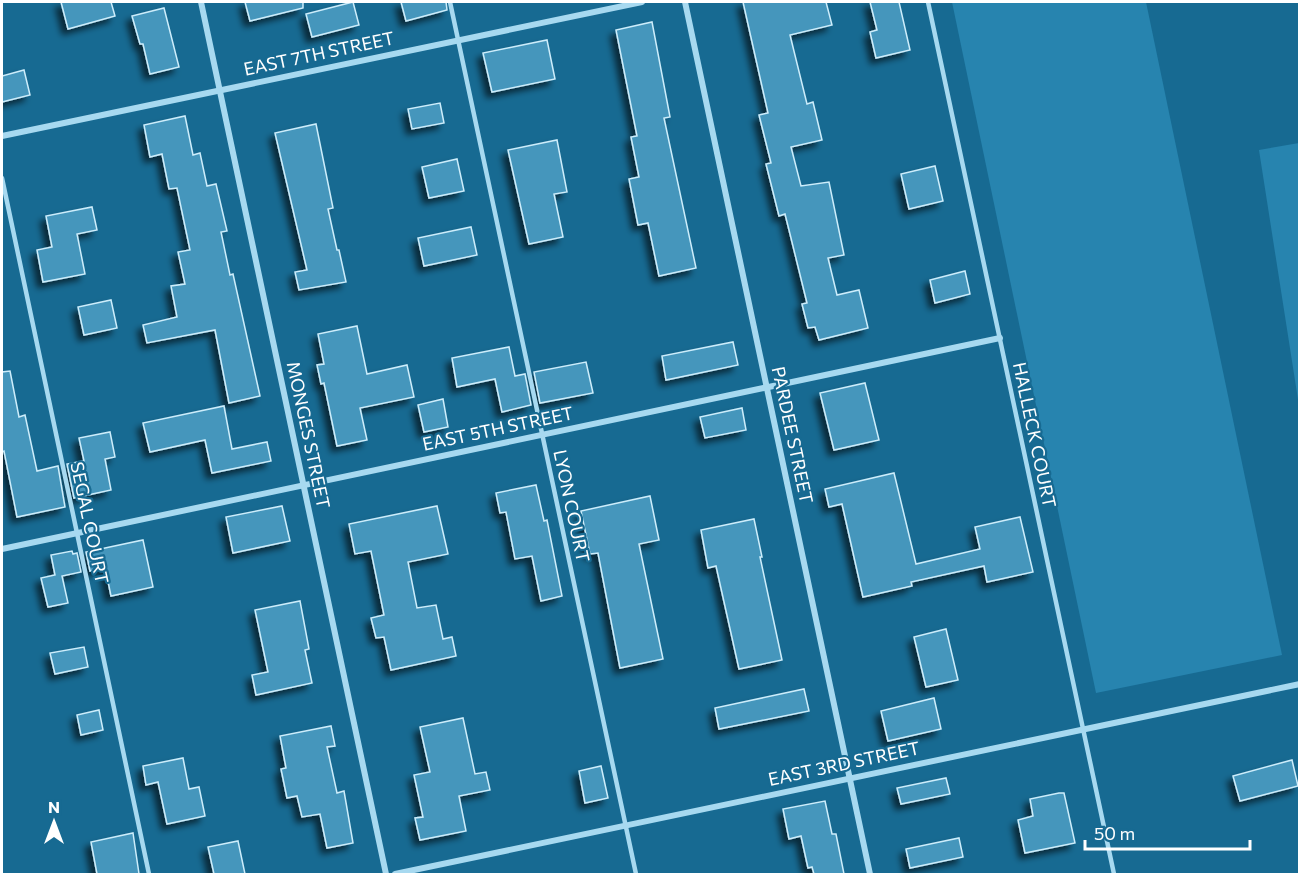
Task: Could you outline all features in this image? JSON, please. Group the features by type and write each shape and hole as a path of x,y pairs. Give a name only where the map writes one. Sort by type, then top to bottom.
{"street":[{"name":"MONGES STREET","path":"201,2 386,874"},
{"name":"EAST 7TH STREET","path":"2,136 642,2"},
{"name":"PARDEE STREET","path":"685,2 870,874"},
{"name":"EAST 5TH STREET","path":"2,549 1000,338"},
{"name":"EAST 3RD STREET","path":"395,874 1299,684"}],"lane":[{"name":"LYON COURT","path":"450,2 636,874"},
{"name":"HALLECK COURT","path":"928,2 1114,874"},
{"name":"SEGAL COURT","path":"2,178 150,874"}],"shaded area":[{"path":"952,2 1146,2 1282,655 1096,693"},
{"path":"1300,143 1299,406 1259,150"}],"building":[{"path":"61,2 111,2 115,16 68,29"},
{"path":"245,2 303,2 303,8 250,21"},
{"path":"353,2 359,25 312,37 306,14"},
{"path":"401,2 446,2 447,10 406,21"},
{"path":"743,2 826,2 832,25 790,35 807,104 813,102 822,140 791,147 801,186 829,182 844,255 828,258 837,295 859,290 868,328 819,340 815,327 808,328 802,304 807,303 785,214 779,216 766,164 771,163 759,115 768,113"},
{"path":"870,2 899,2 910,50 876,58 870,32 877,30"},
{"path":"164,8 179,67 150,74 143,44 140,44 132,16"},
{"path":"652,22 670,117 664,118 696,268 659,276 648,223 638,225 629,179 639,177 631,137 637,136 616,30"},
{"path":"547,40 555,79 492,92 483,53"},
{"path":"24,70 30,95 2,102 2,76"},
{"path":"440,103 444,123 412,129 408,109"},
{"path":"185,116 193,155 200,153 207,186 216,184 227,231 221,232 230,275 233,274 260,396 229,403 215,330 147,343 143,325 177,317 171,286 185,284 178,252 190,250 177,188 169,189 162,154 150,157 144,125"},
{"path":"316,124 333,208 328,209 346,282 299,290 295,272 307,270 275,133"},
{"path":"557,140 567,192 554,194 563,237 529,244 508,150"},
{"path":"457,159 464,191 429,198 422,167"},
{"path":"935,166 943,201 909,209 901,174"},
{"path":"92,207 97,230 77,234 85,274 43,282 37,250 52,247 46,216"},
{"path":"471,227 477,255 424,266 418,238"},
{"path":"965,271 970,294 935,303 930,280"},
{"path":"111,300 117,328 84,335 78,307"},
{"path":"357,326 367,374 407,365 414,397 360,408 367,440 337,446 324,383 321,384 317,365 324,364 318,334"},
{"path":"733,342 738,365 666,380 662,356"},
{"path":"509,347 515,376 525,374 531,405 502,412 495,379 457,387 452,358"},
{"path":"586,362 593,393 540,403 534,372"},
{"path":"10,371 19,417 25,415 37,471 58,466 65,507 17,517 4,451 2,452 2,372"},
{"path":"865,383 879,440 834,450 820,393"},
{"path":"443,399 448,427 424,432 418,405"},
{"path":"224,406 232,449 267,442 271,461 212,473 205,440 150,452 143,423"},
{"path":"742,408 746,430 705,438 700,417"},
{"path":"110,432 115,457 105,459 111,490 74,498 67,464 84,461 79,438"},
{"path":"894,473 916,564 980,549 975,527 1020,517 1033,572 987,582 984,566 911,582 912,586 863,597 842,504 829,507 825,489"},
{"path":"536,485 544,521 547,520 562,596 541,601 532,556 515,559 506,512 500,513 496,493"},
{"path":"650,496 659,540 639,544 663,659 620,668 598,553 590,554 581,511"},
{"path":"282,506 290,541 233,553 226,517"},
{"path":"437,506 448,554 408,562 417,608 436,605 443,639 452,637 456,656 391,670 384,637 376,638 371,618 384,615 371,551 355,554 349,524"},
{"path":"754,519 782,660 739,669 716,566 708,568 701,530"},
{"path":"143,540 153,587 111,596 105,567 90,571 86,552"},
{"path":"72,551 73,554 77,553 81,572 62,576 68,603 48,607 41,578 55,575 51,555"},
{"path":"300,601 309,649 305,650 312,683 256,695 252,675 268,672 255,610"},
{"path":"946,629 958,680 926,687 914,637"},
{"path":"84,647 88,667 55,674 50,653"},
{"path":"804,689 809,711 719,729 715,708"},
{"path":"934,698 941,729 888,741 881,711"},
{"path":"99,710 103,730 81,735 77,715"},
{"path":"463,718 475,774 486,772 490,790 459,796 466,831 420,840 415,818 423,817 414,775 430,772 420,727"},
{"path":"331,726 335,746 327,747 337,793 344,791 353,843 327,848 320,814 302,817 297,796 287,798 281,769 286,768 280,736"},
{"path":"183,758 189,789 199,787 205,816 167,824 158,782 146,785 143,766"},
{"path":"1292,760 1298,786 1240,801 1233,776"},
{"path":"601,766 608,798 585,803 579,771"},
{"path":"946,778 950,794 901,804 897,788"},
{"path":"1064,793 1075,843 1025,853 1018,820 1033,816 1030,799"},
{"path":"825,801 832,834 836,834 844,874 814,874 812,867 808,868 801,836 789,839 783,809"},
{"path":"133,833 139,874 97,874 91,842"},
{"path":"959,838 963,857 910,868 906,849"},
{"path":"238,841 245,874 214,874 208,847"}]}
